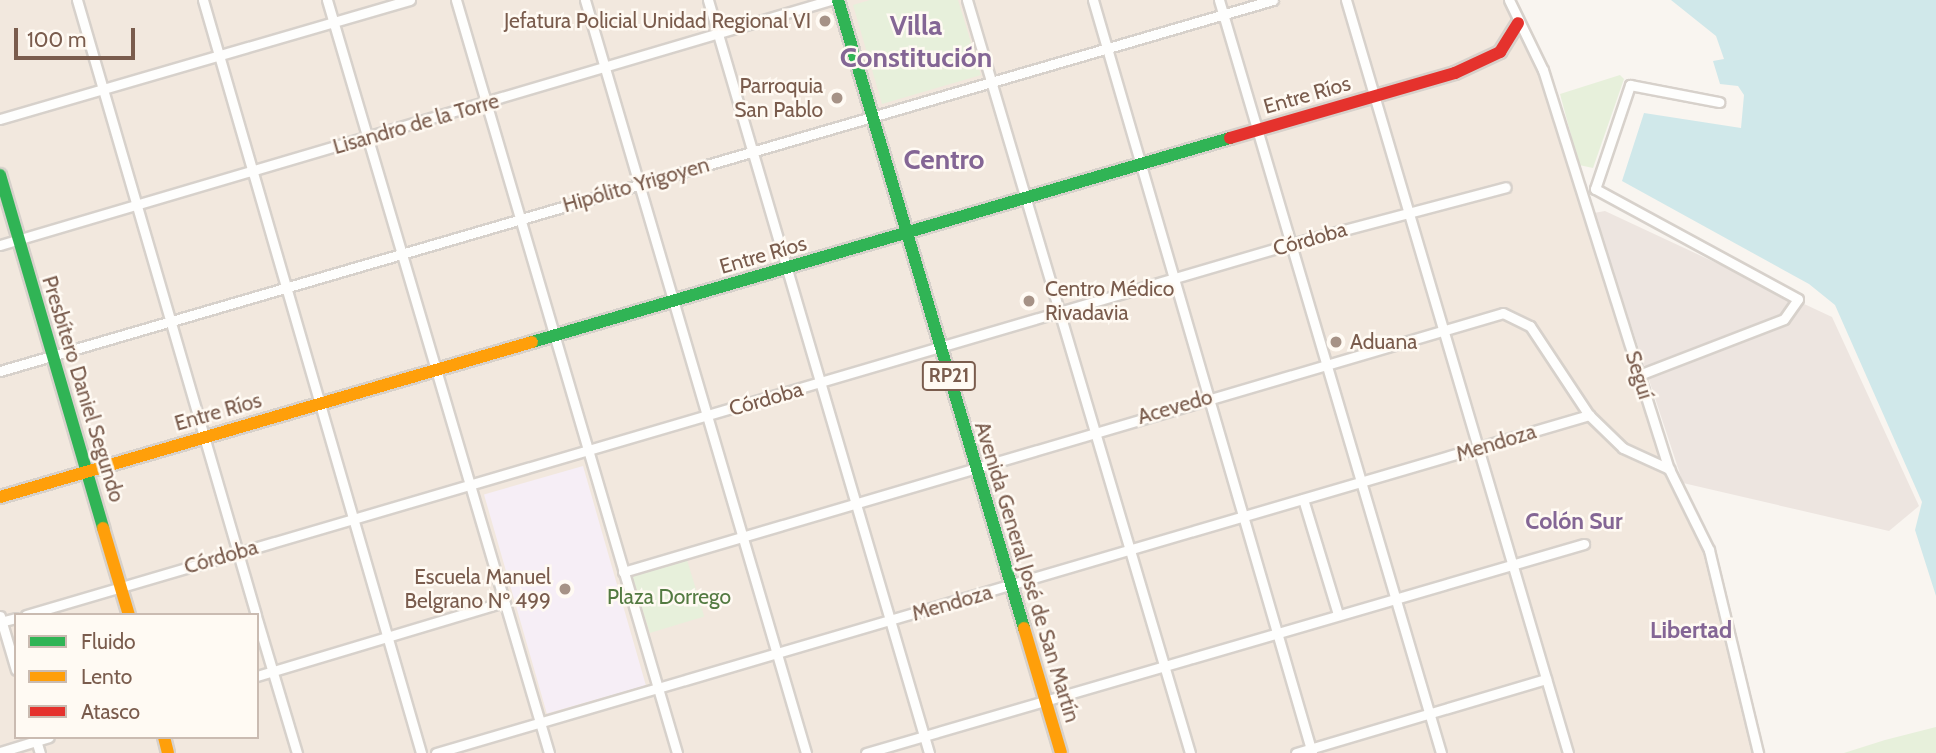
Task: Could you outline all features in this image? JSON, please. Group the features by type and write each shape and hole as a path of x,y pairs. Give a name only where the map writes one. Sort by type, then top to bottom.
{"street":[{"path":"77,0 172,321 202,436 256,613"},
{"path":"203,0 421,753"},
{"path":"327,0 549,753"},
{"path":"0,119 410,0"},
{"path":"456,0 677,753"},
{"path":"585,0 806,753"},
{"path":"708,0 929,753"},
{"name":"Lisandro de la Torre","path":"0,245 606,69 831,0"},
{"name":"Avenida General José de San Martín","path":"838,0 1060,753"},
{"path":"967,0 1190,753"},
{"path":"1093,0 1312,751"},
{"path":"1219,0 1259,129 1393,598 1441,753"},
{"name":"Hipólito Yrigoyen","path":"0,371 637,184 992,85 1108,47 1273,0"},
{"path":"1346,0 1406,212 1443,328 1568,753"},
{"name":"Seguí","path":"1508,0 1543,71 1578,174 1668,469 1709,550 1758,753"},
{"name":"Entre Ríos","path":"0,497 1455,73 1500,52 1518,23"},
{"path":"1639,375 1784,319 1798,299 1595,189 1630,85 1719,103"},
{"path":"1578,174 1598,181"},
{"name":"Presbítero Daniel Segundo","path":"0,175 128,613"},
{"name":"Córdoba","path":"33,613 1291,244 1506,187"},
{"name":"Acevedo","path":"623,572 856,499 1443,328 1503,313 1530,326 1590,415 1623,449 1668,469"},
{"name":"Mendoza","path":"436,753 540,720 1011,587 1590,415"},
{"path":"1303,499 1338,614"},
{"path":"866,753 1277,631 1584,544"},
{"path":"259,675 503,602"},
{"path":"1,620 14,663"},
{"path":"259,624 297,753"},
{"path":"1296,753 1312,751 1546,679"},
{"path":"0,752 36,739 40,753"}],"shaded area":[{"path":"0,0 1509,0 1543,71 1669,469 1709,550 1758,753 0,753"},
{"path":"1605,211 1832,317 1919,506 1889,531 1683,483 1594,213"},
{"path":"583,466 646,685 547,714 484,494"}],"green space":[{"path":"870,0 958,0 981,75 882,104 853,5"},
{"path":"1620,75 1624,79 1593,168 1579,165 1560,94"},
{"name":"Plaza Dorrego","path":"687,560 704,616 650,633 632,577"},
{"path":"1936,727 1936,753 1844,753 1885,740"}],"water":[{"path":"1671,0 1936,0 1936,596 1915,530 1922,502 1835,305 1809,284 1622,181 1644,113 1741,128 1744,95 1738,86 1720,84 1713,61 1724,59 1716,36"}],"traffic: fast":[{"path":"838,0 1024,628"},
{"path":"532,342 1230,138"},
{"path":"0,175 103,528"}],"traffic: slow":[{"path":"0,497 532,342"},
{"path":"103,528 128,613"},
{"path":"1024,628 1061,753"},
{"path":"164,739 168,753"}],"traffic: jam":[{"path":"1230,138 1455,73 1500,52 1518,23"}],"place":[{"name":"Jefatura Policial Unidad Regional VI","path":"825,21"},
{"name":"Parroquia San Pablo","path":"837,98"},
{"name":"Centro Médico Rivadavia","path":"1029,301"},
{"name":"Aduana","path":"1336,342"},
{"name":"Escuela Manuel Belgrano Nº 499","path":"565,589"}],"district":[{"name":"Villa Constitución","path":"916,41"},
{"name":"Centro","path":"944,159"},
{"name":"Colón Sur","path":"1574,521"},
{"name":"Libertad","path":"1691,630"}]}
